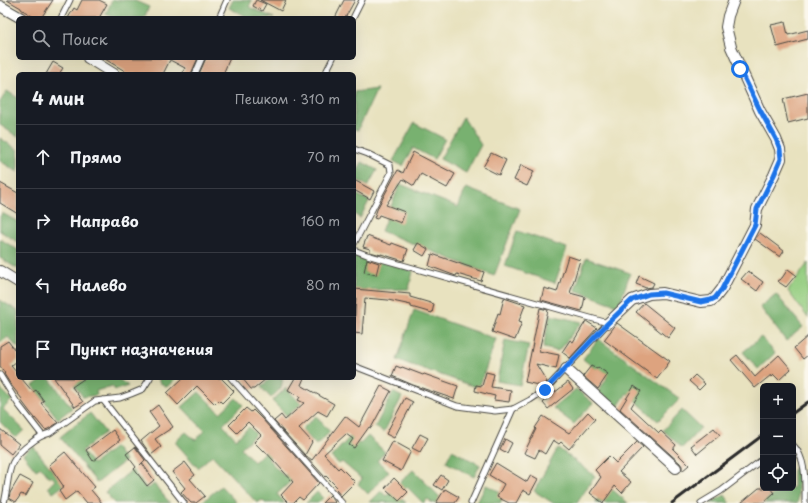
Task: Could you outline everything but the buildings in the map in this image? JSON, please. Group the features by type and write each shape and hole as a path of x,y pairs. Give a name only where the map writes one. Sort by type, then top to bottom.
{"street":[{"path":"608,323 632,300 649,294 663,293 701,302 715,298 722,289 755,225 757,209 781,159 780,149 776,139 757,104 731,47 726,27 728,16 734,0"},
{"path":"0,6 18,16"},
{"path":"91,60 111,72"},
{"path":"0,271 16,281"},
{"path":"566,369 676,468"}],"lane":[{"path":"62,16 70,0"},
{"path":"220,16 227,0"},
{"path":"354,16 362,0"},
{"path":"196,72 201,60"},
{"path":"326,72 332,60"},
{"path":"356,150 390,165 391,172 356,240"},
{"path":"356,251 608,323 545,390 513,409 495,411 457,406 356,367"},
{"path":"0,375 18,404 42,435"},
{"path":"4,503 11,463 20,450 42,435 50,433 95,401 120,398 143,388 149,380"},
{"path":"233,380 342,503"},
{"path":"103,400 184,503"},
{"path":"471,503 513,409"},
{"path":"796,448 806,478 805,503"},
{"path":"701,503 721,491 760,461"}],"green space":[{"path":"112,0 133,0 149,7 145,16 110,16 106,14"},
{"path":"233,0 252,0 249,7 269,16 245,16 229,8"},
{"path":"377,89 358,130 356,130 356,92"},
{"path":"7,91 16,97 16,136 0,125 0,102"},
{"path":"463,117 481,145 466,173 440,159"},
{"path":"414,123 445,139 434,159 413,148 403,166 393,161"},
{"path":"0,138 16,149 16,171 0,161"},
{"path":"362,162 377,170 368,186 356,179 356,174"},
{"path":"400,184 458,207 466,188 520,209 494,276 381,231"},
{"path":"356,194 369,201 360,218 356,215"},
{"path":"2,213 16,221 16,241 0,231 0,217"},
{"path":"517,231 567,248 555,283 505,266"},
{"path":"0,239 16,249 16,268 0,258"},
{"path":"356,254 413,271 409,289 356,290"},
{"path":"586,258 630,273 619,306 575,290"},
{"path":"808,263 808,318 788,291"},
{"path":"776,294 803,327 786,341 760,307"},
{"path":"0,300 16,310 16,346 8,337 0,343"},
{"path":"414,310 496,339 479,388 397,360"},
{"path":"550,315 582,322 558,351 543,348"},
{"path":"761,337 775,353 758,369 743,352"},
{"path":"598,339 680,399 658,421 627,393 617,408 598,392 607,378 583,359"},
{"path":"505,340 529,345 520,385 497,381"},
{"path":"40,380 51,380 72,408 58,419 33,386"},
{"path":"70,380 80,380 82,382 86,380 120,380 128,386 115,390 112,386 96,391 97,395 83,397"},
{"path":"159,380 174,380 167,387 159,382"},
{"path":"269,380 283,380 281,388 271,398 261,387"},
{"path":"0,388 12,400 3,409 24,430 16,438 0,422"},
{"path":"286,388 301,404 287,416 272,401"},
{"path":"576,389 593,403 574,424 553,408"},
{"path":"199,392 220,413 236,398 243,405 223,425 236,439 249,427 256,434 241,448 254,462 278,439 282,445 268,459 284,476 298,464 303,470 277,494 285,503 265,503 262,500 257,503 212,455 198,468 175,442 186,432 195,440 205,431 182,407"},
{"path":"393,392 402,397 384,432 375,427"},
{"path":"682,410 701,428 682,448 663,430"},
{"path":"90,413 105,432 82,451 93,464 115,447 125,461 97,483 60,437"},
{"path":"316,416 330,432 316,445 302,429"},
{"path":"351,436 360,444 368,436 385,452 377,461 389,471 368,494 358,484 362,479 342,462 339,464 331,457"},
{"path":"33,446 64,485 53,493 48,487 55,480 51,476 49,477 41,467 36,470 23,454"},
{"path":"558,448 595,476 577,503 553,503 534,491"},
{"path":"452,450 480,465 474,477 446,462"},
{"path":"798,466 798,503 750,503 766,491 796,491 796,468"},
{"path":"132,470 147,489 154,484 170,503 114,503 105,492"},
{"path":"413,470 443,500 440,503 432,503 428,499 423,503 407,487 399,495 406,503 370,502 381,491 386,496"},
{"path":"486,485 505,494 500,503 477,503"},
{"path":"607,485 628,503 595,503"},
{"path":"221,486 237,503 201,503"},
{"path":"317,492 323,498 318,503 306,503"},
{"path":"725,495 730,503 710,503"}],"railway":[{"path":"796,411 808,402"},
{"path":"672,503 760,437"}],"route":[{"path":"545,390 608,323 632,300 649,294 663,293 701,302 715,298 722,289 757,221 757,209 781,159 780,149 776,139 740,69"}]}
